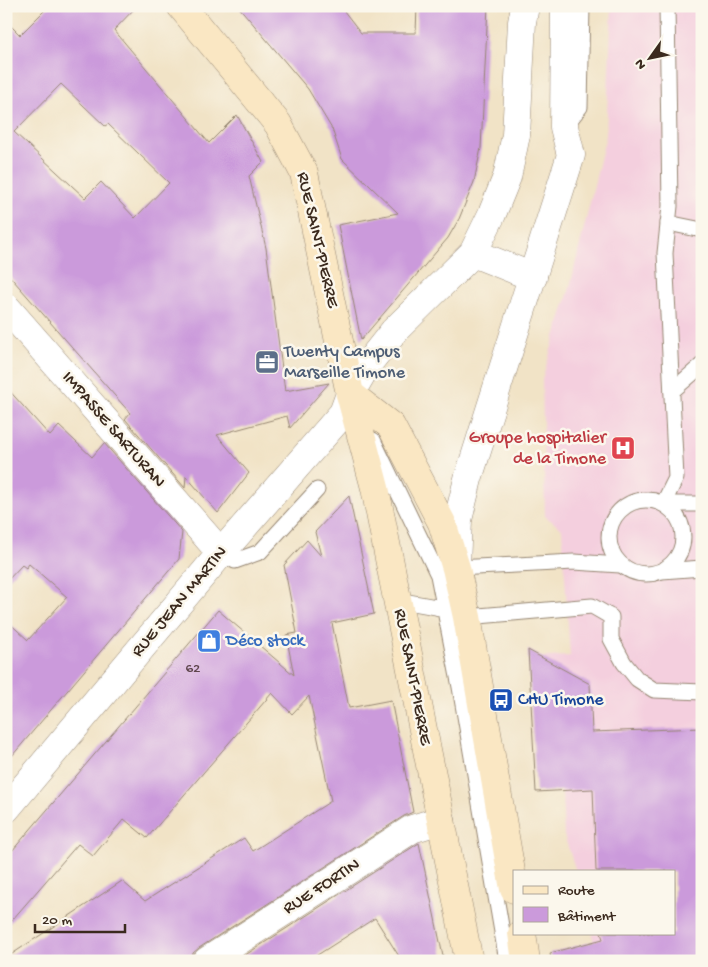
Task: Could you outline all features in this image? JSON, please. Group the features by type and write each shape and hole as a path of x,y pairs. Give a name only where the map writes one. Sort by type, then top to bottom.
{"main road":[{"name":"RUE SAINT-PIERRE","path":"181,6 278,124 304,173 350,394 368,456 469,961"},
{"path":"350,394 391,426 442,523 456,568 457,613 513,884"},
{"path":"522,934 526,961"}],"street":[{"path":"525,6 522,22 516,134 507,177 473,253 533,277"},
{"path":"456,568 458,520 468,479 571,155 564,127 565,6"},
{"name":"RUE JEAN MARTIN","path":"6,809 221,553 343,413 350,394 367,365 394,331 473,253"},
{"name":"IMPASSE SARTURAN","path":"6,307 221,553"},
{"name":"RUE FORTIN","path":"207,961 412,829 441,820"}],"lane":[{"path":"564,127 580,107 582,6"},
{"path":"663,504 676,478 665,253 670,206 668,8"},
{"path":"668,223 702,230"},
{"path":"672,391 702,365"},
{"path":"350,394 457,613 507,961"},
{"path":"221,553 236,561 260,552 317,490"},
{"path":"620,565 611,549 609,536 611,524 618,513 628,505 639,501 652,501 663,504 702,504"},
{"path":"660,571 674,560 682,545 683,533 680,522 673,512 663,504"},
{"path":"456,568 574,562 620,565 637,573 648,574 660,571 702,568"},
{"path":"398,600 457,613 592,606 611,617 612,639 624,663 637,679 654,690 702,692"}],"shaded area":[{"name":"Groupe hospitalier de la Timone","path":"612,6 702,6 702,961 597,961 592,934 676,934 676,870 576,870 564,835 562,791 529,658 570,656 562,529 545,516 542,379 569,291 606,135"}],"building":[{"path":"49,6 137,6 114,30 209,143 237,115 263,162 249,176 266,248 285,391 329,383 290,428 287,416 217,435 249,473 218,513 186,476 185,488 125,419 130,413 6,272 6,21 20,35","holes":["61,84 105,126 108,124 169,183 135,218 101,182 85,198 14,132"]},
{"path":"238,6 340,6 361,33 416,33 417,6 488,6 481,148 474,182 459,219 448,238 361,340 338,225 398,213 342,159 332,129 308,89"},
{"path":"6,387 50,436 59,426 92,457 104,443 182,532 179,559 6,763 6,620 28,640 67,597 29,564 26,568 22,565 6,582"},
{"path":"349,496 374,614 332,623 349,708 391,700 413,812 199,948 193,953 192,961 6,961 6,958 122,881 145,901 244,838 253,851 331,801 309,696 292,714 272,693 147,838 124,819 93,856 78,844 6,927 6,858 218,610 294,675 286,635 297,633 284,565 307,540 321,556 315,532"},
{"path":"528,650 590,684 592,732 702,728 702,961 551,961 550,953 603,939 601,934 676,934 676,870 596,870 593,789 536,792"},
{"path":"419,843 444,961 402,961 375,918 308,961 236,961"}],"place":[{"name":"Twenty Campus Marseille Timone","path":"267,362"},
{"name":"Groupe hospitalier de la Timone","path":"623,448"},
{"name":"Déco stock","path":"209,641"},
{"name":"CHU Timone","path":"501,700"}]}
